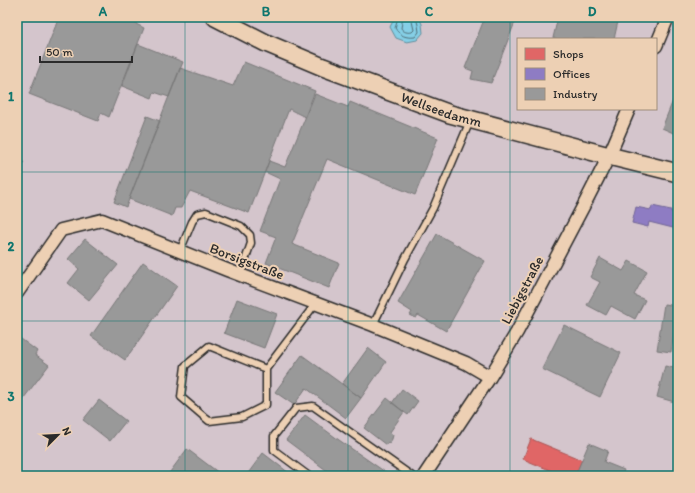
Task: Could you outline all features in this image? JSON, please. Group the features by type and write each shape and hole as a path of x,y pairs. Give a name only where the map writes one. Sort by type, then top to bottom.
{"main road":[{"name":"Wellseedamm","path":"215,17 266,43 323,67 396,95 470,120 678,173"}],"street":[{"path":"657,44 668,17"},
{"name":"Liebigstraße","path":"424,476 490,378 517,332 608,156 629,110"},
{"name":"Borsigstraße","path":"17,293 61,230 102,220 240,275 316,302 373,325 466,363 490,378"}],"lane":[{"path":"373,325 405,259 433,208 470,120"},
{"path":"180,251 192,222 197,214 206,212 241,226 250,235 252,243 240,275"},
{"path":"266,369 209,346 185,366 181,397 209,420 242,417 266,405 266,369 316,302"},
{"path":"309,476 274,450 274,436 296,408 314,406 412,476"}],"shaded area":[{"path":"17,17 678,17 678,476 17,476"}],"water":[{"path":"395,17 419,17 422,24 423,33 417,40 407,42 396,38 390,27"}],"building: Shops":[{"path":"531,439 582,460 575,476 564,476 523,459"}],"building: Offices":[{"path":"652,206 678,213 677,229 649,222 648,227 632,223 636,207 651,210"}],"building: Industry":[{"path":"59,17 138,17 136,24 144,28 109,117 101,113 98,121 29,94"},
{"path":"485,17 517,17 491,83 471,79 473,71 465,68"},
{"path":"558,17 619,17 614,38 553,38"},
{"path":"138,44 183,62 169,97 154,92 152,98 122,86"},
{"path":"244,62 315,91 305,117 289,109 249,213 190,191 181,208 175,208 172,216 129,199 180,68 233,86"},
{"path":"315,94 348,107 350,102 438,138 415,195 327,159 292,244 339,263 329,288 266,263 276,237 260,231 280,179 265,172 269,161 285,167"},
{"path":"674,98 678,100 678,135 662,128"},
{"path":"147,116 160,121 126,207 114,202"},
{"path":"17,155 24,163 17,168"},
{"path":"437,234 485,261 446,331 418,315 416,318 410,315 412,312 398,303"},
{"path":"85,239 118,265 89,300 68,283 79,269 68,259"},
{"path":"600,258 623,271 629,261 647,271 634,295 645,300 635,319 611,306 606,315 587,305 600,282 590,277"},
{"path":"143,262 177,286 125,360 91,336"},
{"path":"237,299 277,314 264,348 224,333"},
{"path":"664,304 678,306 671,352 657,350"},
{"path":"564,325 621,353 600,397 542,369"},
{"path":"17,336 37,351 35,355 49,365 17,407"},
{"path":"368,348 386,362 361,398 342,384"},
{"path":"302,355 361,398 346,418 306,388 294,405 275,392"},
{"path":"665,366 678,369 678,403 657,397"},
{"path":"402,389 418,401 408,415 392,403"},
{"path":"387,398 404,412 390,432 393,435 392,439 389,444 388,442 386,445 364,428"},
{"path":"99,400 126,421 110,441 83,420"},
{"path":"305,415 388,474 386,476 328,476 330,473 286,440"},
{"path":"589,443 608,451 604,462 624,470 622,476 575,476"},
{"path":"187,449 223,476 167,476"},
{"path":"263,453 289,473 287,476 246,476"}]}
